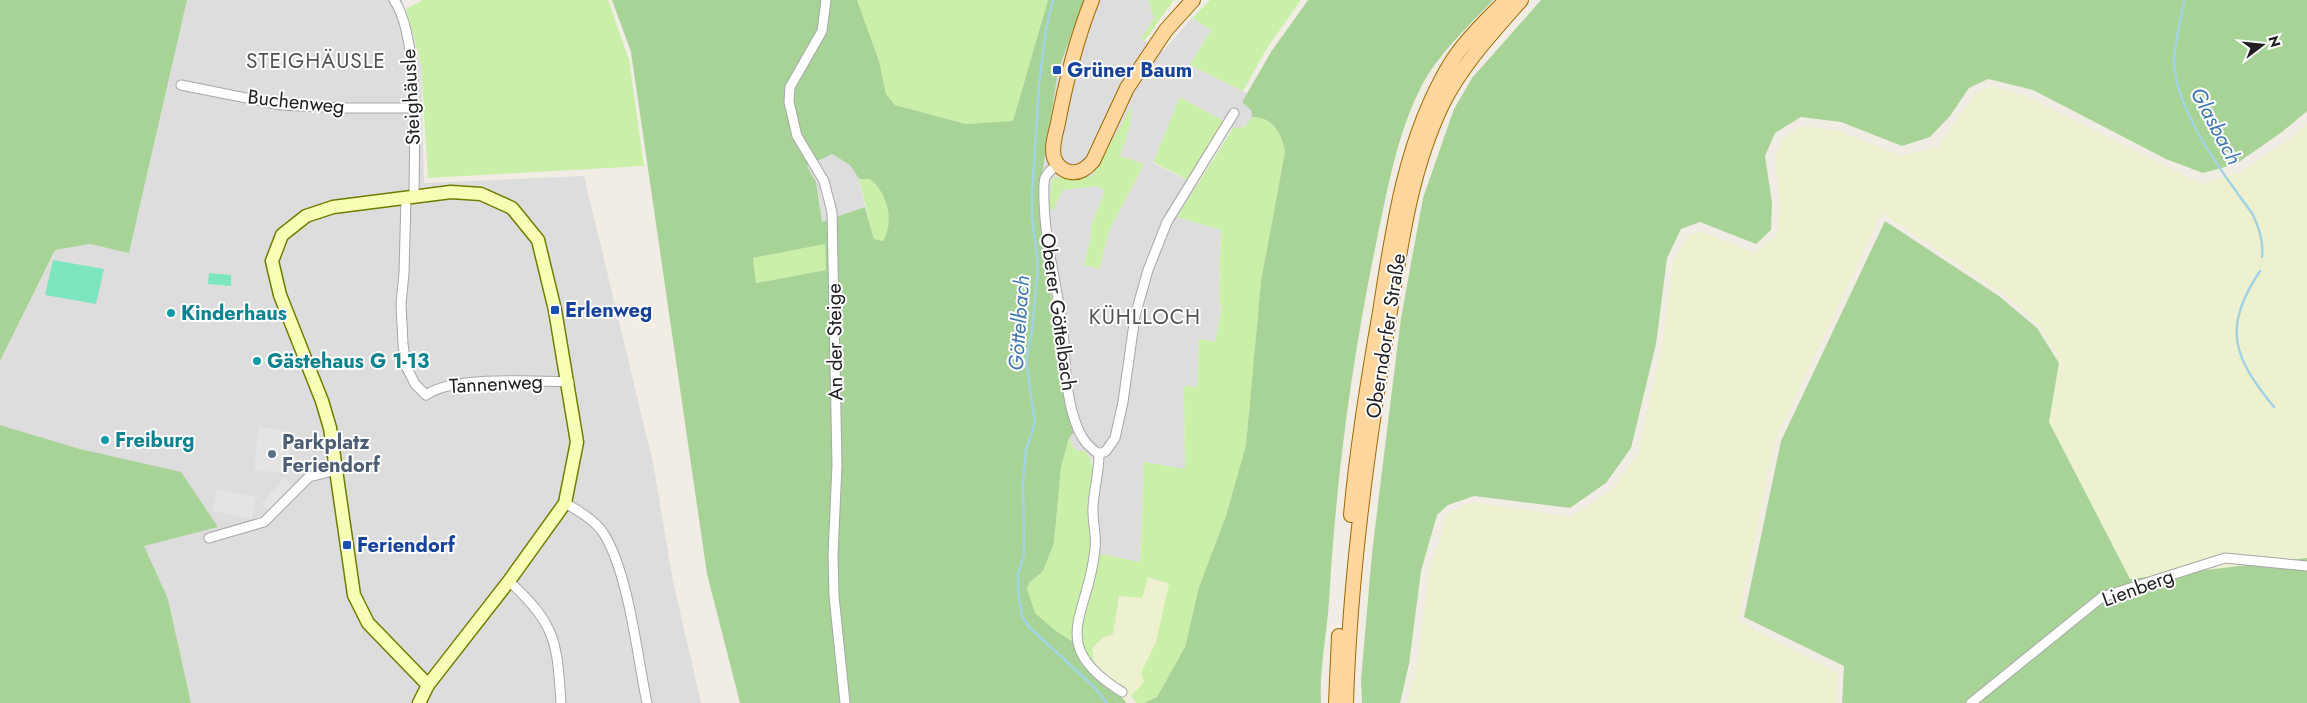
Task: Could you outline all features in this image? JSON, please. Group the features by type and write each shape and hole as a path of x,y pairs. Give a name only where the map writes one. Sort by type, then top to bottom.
{"main road":[{"path":"1092,0 1074,53 1053,144 1054,158 1058,165 1064,170 1074,172 1090,165 1098,153 1127,88 1166,30 1193,0"},
{"name":"Oberndorfer Straße","path":"1336,703 1339,629 1355,474 1369,377 1401,190 1414,143 1428,107 1450,64 1506,0"},
{"name":"Oberndorfer Straße","path":"1346,703 1348,630 1365,473 1398,256 1412,193 1426,143 1442,105 1461,71 1521,0"}],"street":[{"name":"Steighäusle","path":"394,0 404,22 411,58 413,108 410,197 401,304 403,344 406,366 415,384 426,395"},
{"name":"An der Steige","path":"826,0 822,31 790,87 789,102 797,136 812,164 819,172 827,190 832,212 837,465 833,555 844,703"},
{"name":"Buchenweg","path":"181,85 281,104 344,108 413,108"},
{"path":"1122,692 1102,680 1089,667 1081,656 1078,635 1080,607 1090,576 1096,548 1093,508 1099,454 1106,451 1115,438 1123,402 1135,316 1148,270 1167,222 1234,113"},
{"name":"Oberer Göttelbach","path":"1058,165 1048,173 1045,180 1044,204 1049,251 1062,324 1069,395 1073,416 1081,436 1087,447 1099,454"},
{"path":"419,703 428,685 509,581 566,503 577,442 569,382 556,310 538,240 512,208 482,194 451,192 333,207 306,216 282,235 272,261 280,296 322,401 330,428 354,595 368,623 428,685"},
{"name":"Tannenweg","path":"426,395 442,386 527,380 569,382"},
{"path":"209,538 264,522 309,477 337,470"},
{"path":"566,503 584,515 604,533 615,558 624,584 646,703"},
{"name":"Lienberg","path":"1971,703 2102,596 2225,558 2307,566"},
{"path":"509,581 540,611 553,635 559,661 561,703"}],"shaded area":[{"path":"187,0 402,0 421,64 424,183 584,176 653,463 673,581 701,703 191,703 168,599 143,546 218,526 80,449 0,425 0,361 55,250 90,244 129,253"},
{"path":"1084,0 1148,0 1155,18 1142,39 1163,51 1192,18 1211,29 1190,65 1247,93 1242,102 1251,110 1252,117 1250,123 1239,129 1233,128 1225,122 1153,163 1197,185 1177,217 1221,230 1219,289 1221,312 1215,343 1199,340 1197,387 1184,387 1185,469 1144,463 1140,562 1092,553 1096,478 1093,462 1087,452 1075,450 1069,438 1055,309 1047,276 1040,188 1058,71","holes":["1130,126 1120,156 1144,164 1109,231 1099,269 1084,265 1091,226 1105,190 1097,186 1063,190 1057,177 1077,180 1092,176"]},
{"path":"832,154 850,165 859,179 865,207 822,223 816,182 807,166"},
{"name":"Parkplatz Feriendorf","path":"259,427 286,430 290,438 286,473 253,470"},
{"path":"284,478 293,486 269,511 261,504"},
{"path":"217,489 256,497 252,519 213,511"}],"green space":[{"path":"0,0 187,0 129,253 90,244 55,250 0,361"},
{"path":"423,0 608,0 629,60 644,166 428,178 421,64 406,9"},
{"path":"612,0 857,0 879,61 886,94 895,105 966,124 1013,121 1048,0 1084,0 1058,71 1040,188 1047,276 1061,341 1075,431 1069,438 1061,467 1054,543 1043,571 1029,583 1027,589 1035,613 1056,631 1075,643 1083,663 1096,677 1120,695 1127,703 740,703 707,574 631,52","holes":["832,154 850,165 859,179 870,179 881,191 889,216 887,233 883,241 874,239 865,207 822,222 816,182 807,166","825,244 826,270 756,283 753,258"]},
{"path":"857,0 1048,0 1013,122 966,124 895,105 886,94 879,61"},
{"path":"1148,0 1174,0 1145,40 1141,39 1154,18"},
{"path":"1210,0 1301,0 1267,48 1243,91 1190,65 1211,30 1192,18"},
{"path":"1308,0 1493,0 1454,41 1428,75 1413,105 1399,142 1394,162 1368,284 1346,419 1321,678 1321,703 1144,703 1157,697 1185,647 1199,587 1226,516 1246,445 1261,281 1285,152 1279,132 1275,127 1266,120 1252,117 1251,110 1242,102 1271,52"},
{"path":"1541,0 2307,0 2307,111 2282,132 2236,164 2203,173 2166,159 2033,90 1988,79 1969,88 1950,116 1930,137 1902,146 1841,122 1801,117 1775,133 1765,156 1772,203 1771,230 1756,244 1700,222 1681,229 1667,258 1656,344 1631,448 1606,483 1570,508 1474,496 1448,505 1437,515 1421,571 1409,664 1400,703 1362,703 1361,680 1372,553 1401,318 1423,198 1454,109 1472,78"},
{"path":"1991,86 2026,96 2201,184 2239,173 2285,143 2307,124 2307,558 2130,579 2040,421 2061,363 2040,327 2001,292 1882,213 1775,441 1738,621 1838,673 1836,703 1407,703 1417,666 1429,571 1441,538 1444,520 1452,510 1473,502 1571,517 1612,490 1638,453 1662,344 1673,262 1688,236 1700,231 1755,253 1777,235 1780,205 1775,159 1784,138 1802,126 1839,131 1902,156 1939,146 1975,94"},
{"path":"1180,97 1225,122 1190,181 1153,162"},
{"path":"1132,106 1130,126 1120,156 1144,164 1109,231 1099,269 1084,265 1091,226 1105,190 1097,186 1063,190 1053,210 1048,210 1052,178 1077,180 1092,176"},
{"path":"1252,117 1266,120 1275,127 1279,132 1285,152 1261,281 1246,445 1226,516 1199,587 1185,647 1157,697 1144,703 1137,703 1131,696 1144,682 1141,673 1156,642 1169,584 1148,577 1142,598 1119,596 1113,634 1104,637 1092,648 1095,669 1084,656 1079,633 1097,553 1140,562 1144,462 1185,469 1184,386 1197,387 1199,339 1215,342 1221,312 1219,289 1221,230 1177,217 1233,128 1245,127"},
{"path":"859,179 870,179 885,199 888,208 889,225 883,241 874,239"},
{"path":"1885,221 1999,296 2037,328 2059,363 2049,422 2130,579 2307,558 2307,703 1842,703 1844,666 1744,617 1781,441"},
{"path":"825,244 827,270 756,283 753,258"},
{"path":"53,260 104,269 96,304 45,295"},
{"path":"209,273 231,275 231,286 208,284"},
{"path":"0,425 80,449 181,472 218,527 144,546 168,599 191,703 0,703"},
{"path":"1069,438 1075,450 1087,452 1093,470 1096,492 1093,545 1075,643 1056,631 1035,613 1027,589 1029,583 1043,571 1054,543 1061,467"},
{"path":"1147,577 1169,585 1156,642 1148,657 1144,682 1126,701 1097,679 1092,647 1104,637 1113,633 1119,596"}],"waterway":[{"name":"Göttelbach","path":"1053,0 1046,29 1039,85 1032,195 1032,216 1038,265 1032,330 1026,361 1035,422 1026,450 1023,480 1024,554 1018,574 1018,591 1022,616 1029,627 1094,687 1107,703"},
{"name":"Glasbach","path":"2184,0 2174,58 2177,84 2193,123 2204,143 2252,213 2260,234 2262,257"},
{"name":"Glasbach","path":"2260,271 2240,309 2237,342 2249,373 2274,407"}],"place":[{"name":"Grüner Baum","path":"1057,70"},
{"name":"Erlenweg","path":"555,310"},
{"name":"Kinderhaus","path":"171,313"},
{"name":"Gästehaus G 1-13","path":"257,361"},
{"name":"Freiburg","path":"105,440"},
{"name":"Parkplatz Feriendorf","path":"272,454"},
{"name":"Feriendorf","path":"347,545"}],"district":[{"name":"STEIGHÄUSLE","path":"316,61"},
{"name":"KÜHLLOCH","path":"1145,317"}]}
